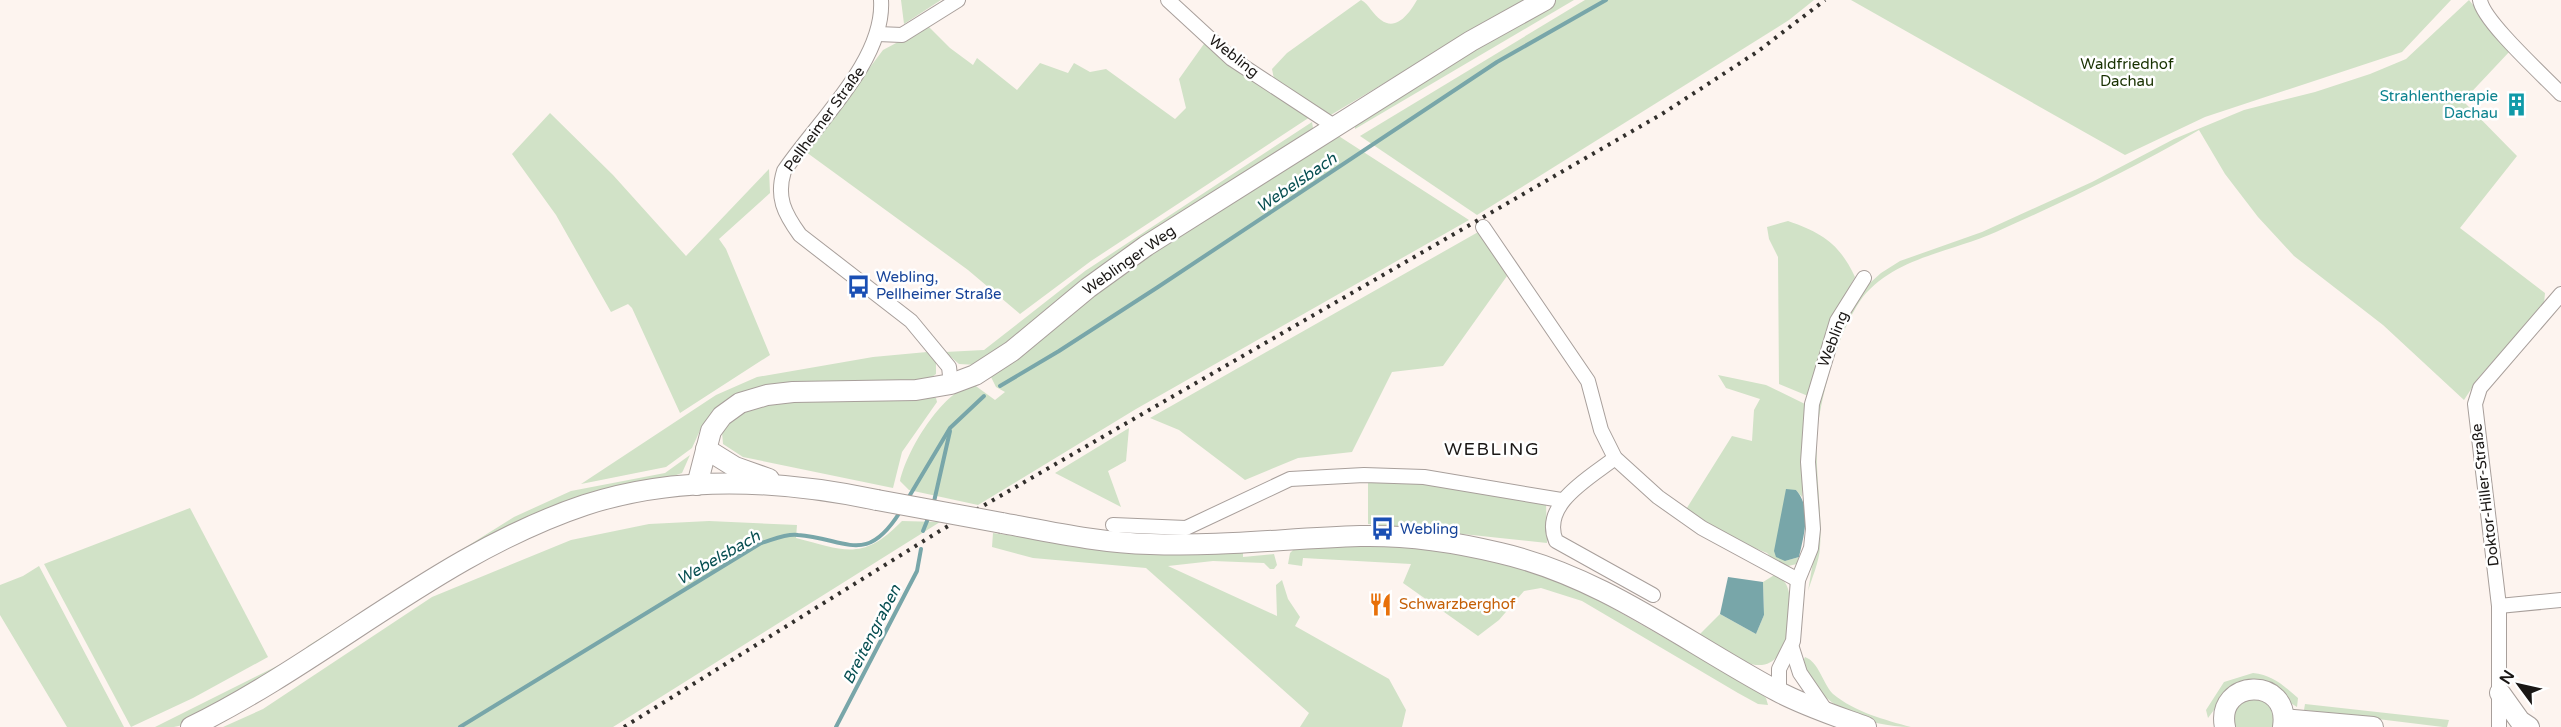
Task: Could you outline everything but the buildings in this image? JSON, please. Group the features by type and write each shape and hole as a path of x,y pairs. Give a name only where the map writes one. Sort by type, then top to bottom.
{"main road":[{"name":"Weblinger Weg","path":"697,485 711,431 722,416 740,403 754,398 793,392 904,391 951,384 994,364 1146,246 1471,41 1545,0"},
{"path":"706,449 735,467 783,484 1101,541 1186,544 1363,536 1446,541 1503,554 1543,565 1594,586 1651,615 1779,692 1866,727"},
{"path":"190,727 280,677 429,582 551,518 587,505 697,485 783,484"},
{"path":"2223,726 2224,714 2233,697 2251,689 2261,689 2278,700 2283,723 2373,727"},
{"path":"2500,693 2520,721 2529,727"}],"street":[{"name":"Pellheimer Straße","path":"881,0 882,16 878,34 857,74 784,171 779,187 781,201 787,216 800,235 911,321 949,367 951,384"},
{"path":"878,34 902,35 958,0"},
{"name":"Webling","path":"1168,0 1232,59 1334,126"},
{"path":"2480,0 2482,8 2505,37 2561,94"},
{"path":"1483,227 1588,381 1602,430 1615,458 1658,497 1702,528 1798,580"},
{"name":"Webling","path":"1827,713 1800,673 1792,648 1798,580 1811,548 1814,529 1808,462 1812,404 1837,321 1864,278"},
{"name":"Doktor-Hiller-Straße","path":"2499,727 2499,606 2475,404 2480,388 2561,294"},
{"path":"1615,458 1561,500 1554,527 1556,541 1653,595"},
{"path":"1113,525 1186,528 1290,479 1321,477 1424,477 1561,500"},
{"path":"2499,606 2561,600"},
{"name":"Webling","path":"1779,692 1779,669 1792,648"},
{"path":"1779,692 1797,662"}],"green space":[{"path":"901,0 941,0 904,24"},
{"path":"1361,0 1381,20 1392,24 1402,19 1417,0 1524,0 1329,116 1274,79 1272,69 1287,53"},
{"path":"1556,0 1574,0 1355,129 1355,125 1503,29"},
{"path":"1585,0 1814,0 1789,20 1477,215 1360,136"},
{"name":"Waldfriedhof Dachau","path":"1851,0 2451,0 2402,52 2205,117 2125,155"},
{"path":"2469,0 2510,51 2463,101 2517,156 2460,228 2545,293 2544,304 2479,377 2464,400 2383,325 2294,256 2258,217 2225,174 2199,130 2125,171 2048,208 1979,239 1905,266 1888,275 1860,301 1846,326 1835,354 1820,412 1817,463 1820,548 1808,591 1814,556 1812,474 1818,395 1843,323 1861,291 1881,273 1900,261 1982,232 2092,182 2174,139 2244,110 2315,92 2370,74 2406,59"},
{"path":"928,26 950,48 973,65 977,58 1017,90 1040,63 1068,73 1074,63 1090,72 1106,69 1175,119 1186,108 1179,79 1206,41 1313,115 1091,261 1020,314 968,270 806,152 883,50"},
{"path":"550,113 613,175 686,256 769,169 770,193 719,239 726,249 770,355 680,413 632,308 628,304 611,312 556,215 512,154"},
{"path":"1312,122 1313,128 1308,134 977,365 959,364 945,352 984,350 1085,271"},
{"path":"1334,133 1469,220 1136,409 978,505 909,490 900,481 910,454 927,424 938,410 961,389 973,384 995,400 1005,392 996,387 990,375 1088,296"},
{"path":"1788,221 1811,230 1828,241 1843,256 1855,277 1830,322 1808,396 1779,384 1778,257 1769,239 1767,227"},
{"path":"1480,231 1507,276 1443,366 1392,372 1352,452 1298,458 1245,480 1179,430 1150,418"},
{"path":"927,352 936,363 936,374 929,379 720,407 702,426 692,448 666,467 581,484 716,395 757,377 873,357"},
{"path":"1718,375 1766,385 1807,405 1802,497 1796,490 1785,561 1799,557 1797,564 1788,566 1775,562 1767,553 1732,539 1685,511 1732,436 1752,441 1754,410 1760,399 1726,388"},
{"path":"927,395 936,398 937,402 902,452 893,488 743,457 723,444 722,432 732,418 760,403"},
{"path":"1129,428 1126,461 1108,471 1121,507 1055,473"},
{"path":"690,455 682,473 569,501 493,536 324,641 306,647 514,517 571,491 665,473"},
{"path":"1368,480 1467,487 1546,501 1547,543 1368,524"},
{"path":"190,508 268,657 193,698 131,727 44,564"},
{"path":"709,521 797,525 796,538 841,549 865,547 876,542 902,521 940,522 613,727 223,727 263,709 432,597 571,540 649,524"},
{"path":"993,533 1049,541 1243,553 1243,557 1274,554 1277,565 1274,569 1270,569 1264,563 1213,561 1168,566 1277,616 1276,585 1282,580 1288,599 1300,617 1295,626 1389,679 1406,710 1402,727 1300,727 1309,713 1146,568 1033,558 992,547"},
{"path":"1297,546 1439,546 1561,579 1760,692 1766,698 1768,705 1758,704 1738,693 1582,601 1541,588 1524,591 1499,620 1478,636 1403,583 1411,564 1303,558 1302,566 1288,564 1290,553"},
{"path":"39,566 124,727 67,727 0,615 0,585 23,576"},
{"path":"1776,574 1785,583 1789,593 1790,617 1785,644 1771,662 1754,665 1746,662 1700,634 1720,614 1756,634 1764,615 1763,582"},
{"path":"1805,657 1814,663 1833,694 1851,706 1870,715 1911,727 1878,723 1861,718 1832,702 1819,691 1810,677 1803,661"},
{"path":"283,663 246,690 199,718 174,727 155,727"},
{"path":"2253,673 2266,676 2283,685 2298,698 2297,707 2281,694 2222,699 2208,718 2206,710 2224,682"},
{"path":"2260,698 2271,710 2273,727 2231,727 2231,714 2239,702"},
{"path":"2305,704 2449,720 2447,727 2443,727 2304,710"}],"water":[{"path":"1786,489 1796,490 1801,497 1805,522 1799,557 1785,561 1776,557 1774,551"},
{"path":"1728,577 1763,582 1764,615 1756,634 1720,614"}],"waterway":[{"name":"Webelsbach","path":"1000,386 1158,287 1497,62 1606,0"},
{"name":"Webelsbach","path":"907,500 950,428 984,396"},
{"name":"Breitengraben","path":"933,506 950,431"},
{"name":"Webelsbach","path":"460,727 761,543 794,535 815,537 843,544 866,544 877,539 888,529 900,512"},
{"name":"Breitengraben","path":"923,531 929,516"},
{"name":"Breitengraben","path":"836,727 917,571 921,549"}],"railway":[{"path":"624,727 943,529 1662,114 1757,52 1825,0"}],"place":[{"name":"Strahlentherapie Dachau","path":"2516,105"},
{"name":"Webling, Pellheimer Straße","path":"858,286"},
{"name":"Webling","path":"1382,529"},
{"name":"Schwarzberghof","path":"1381,604"}],"district":[{"name":"WEBLING","path":"1492,449"}]}
